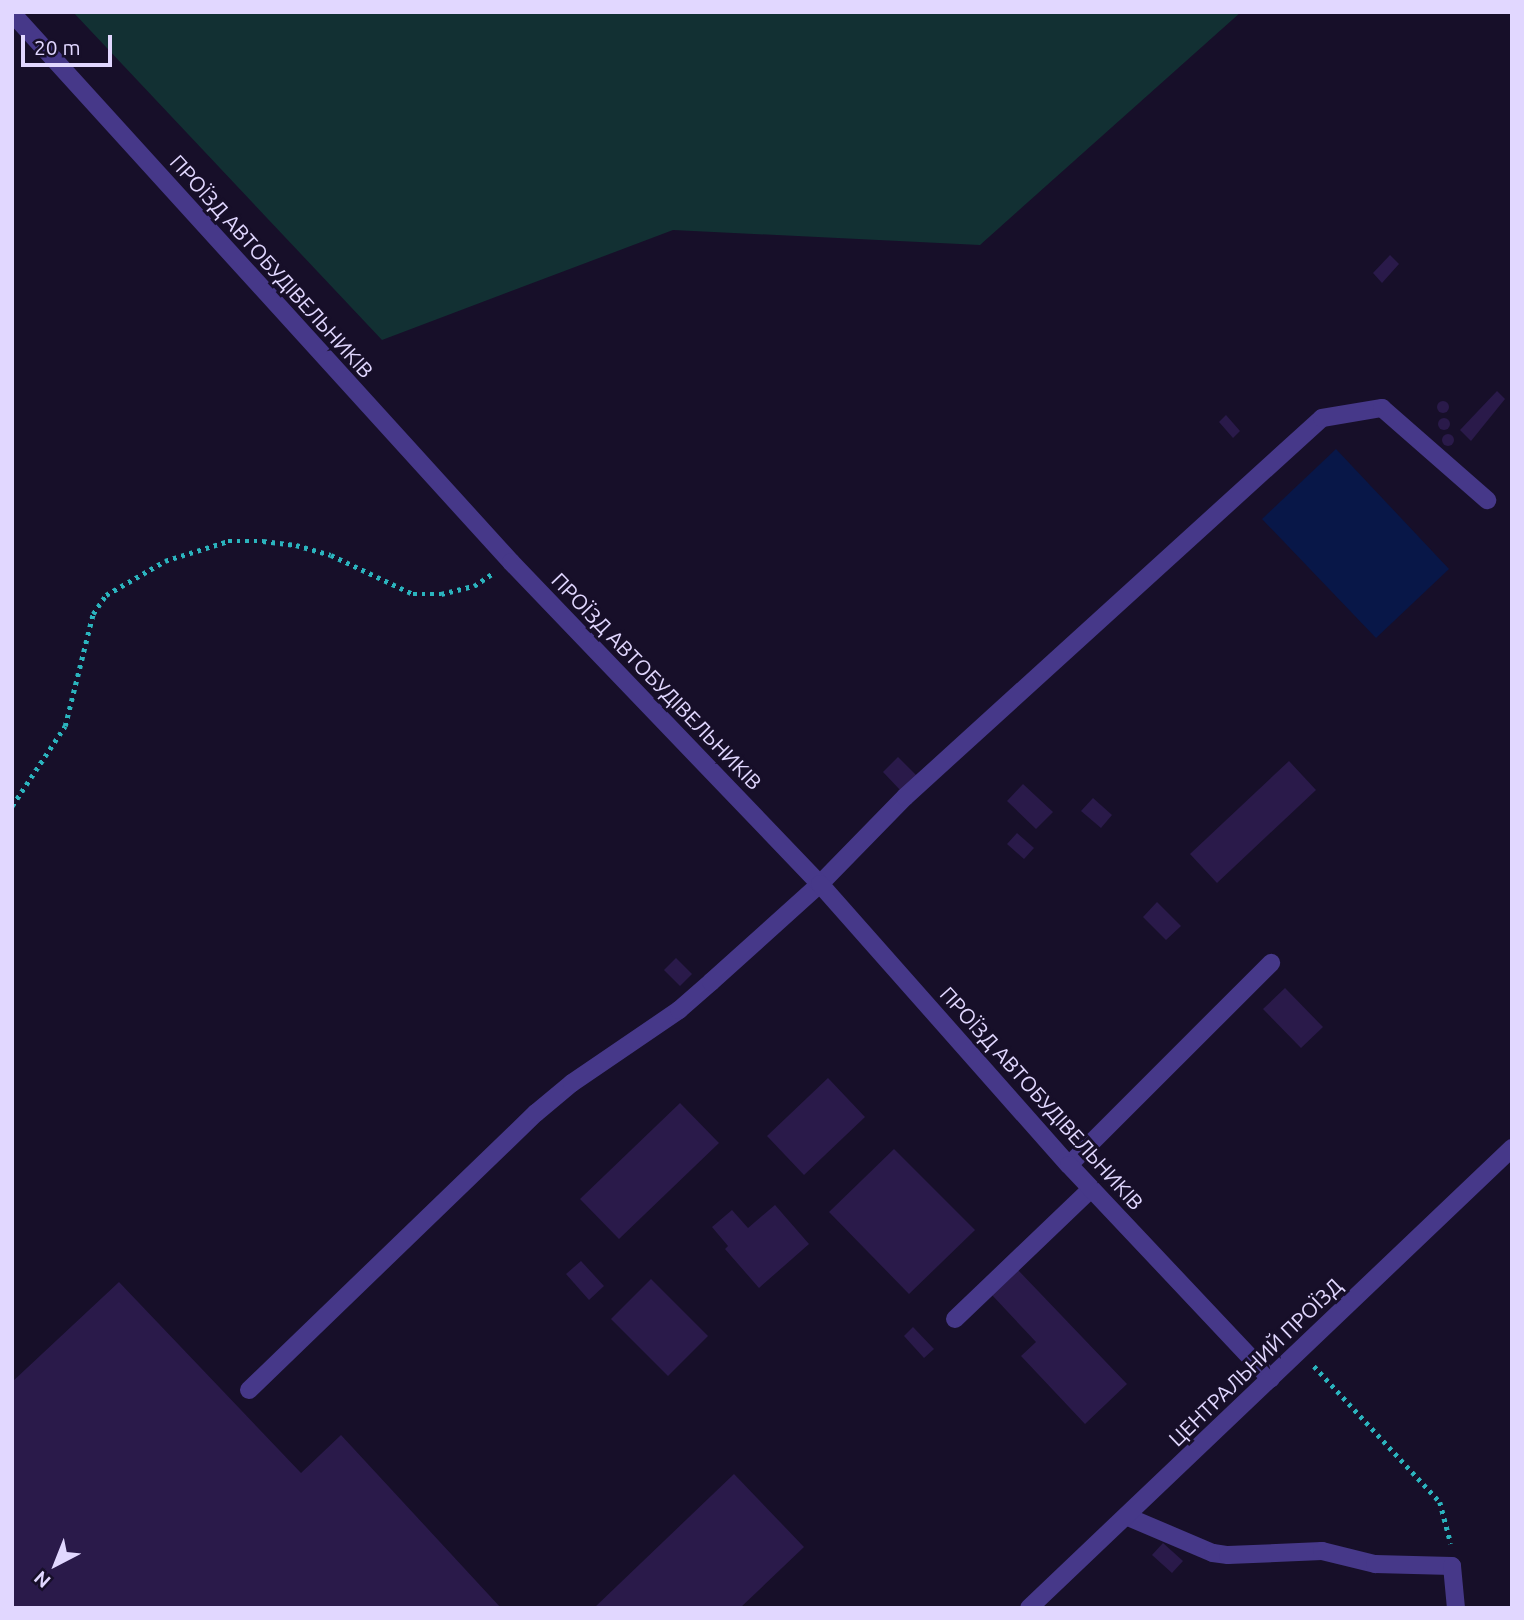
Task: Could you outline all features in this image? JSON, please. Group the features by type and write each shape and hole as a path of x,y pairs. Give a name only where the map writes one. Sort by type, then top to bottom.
{"street":[{"name":"ПРОЇЗД АВТОБУДІВЕЛЬНИКІВ","path":"12,13 511,562 820,884 1069,1165 1271,1379"},
{"path":"249,1390 536,1113 572,1083 679,1010 820,884 905,797 1322,418 1382,408 1487,500"},
{"path":"1069,1165 1270,964"},
{"name":"ЦЕНТРАЛЬНИЙ ПРОЇЗД","path":"1029,1608 1128,1517 1512,1148"},
{"path":"955,1319 1091,1189"},
{"path":"1128,1517 1213,1553 1228,1555 1322,1551 1375,1564 1452,1566 1456,1608"}],"path":[{"path":"12,806 65,726 93,614 106,595 165,561 228,541 296,545 331,555 413,594 441,593 474,586 511,562"},
{"path":"1300,1351 1440,1502 1450,1532 1452,1566"}],"green space":[{"path":"73,12 1241,12 980,245 673,230 382,340"}],"shaded area":[{"path":"1336,449 1449,569 1376,638 1262,519"}],"building":[{"path":"1390,255 1399,264 1382,283 1373,273"},
{"path":"1497,391 1505,399 1471,441 1460,430"},
{"path":"1438,402 1448,402 1448,412 1438,412"},
{"path":"1226,415 1240,431 1233,438 1219,422"},
{"path":"1439,419 1449,419 1449,429 1439,429"},
{"path":"1443,435 1453,435 1453,445 1443,445"},
{"path":"898,757 917,776 902,792 883,772"},
{"path":"1289,761 1316,790 1217,883 1190,854"},
{"path":"1023,784 1053,812 1036,829 1007,801"},
{"path":"1093,798 1112,815 1101,828 1081,811"},
{"path":"1017,833 1034,848 1024,859 1007,844"},
{"path":"1157,902 1181,926 1166,940 1143,917"},
{"path":"676,958 692,974 680,986 664,970"},
{"path":"1285,988 1323,1027 1301,1048 1263,1009"},
{"path":"828,1078 865,1117 804,1175 767,1136"},
{"path":"680,1103 719,1143 619,1239 580,1199"},
{"path":"894,1149 975,1230 909,1294 829,1212"},
{"path":"775,1205 809,1244 759,1288 725,1249 728,1246 712,1227 732,1210 748,1228"},
{"path":"581,1261 604,1286 589,1300 566,1274"},
{"path":"1018,1270 1127,1384 1085,1424 1021,1356 1036,1342 992,1295"},
{"path":"651,1279 708,1336 668,1376 611,1319"},
{"path":"119,1282 301,1473 341,1435 501,1608 12,1608 12,1382"},
{"path":"913,1327 934,1349 924,1358 904,1336"},
{"path":"734,1474 804,1547 740,1608 594,1608"},
{"path":"1163,1543 1183,1561 1172,1573 1152,1555"}]}
